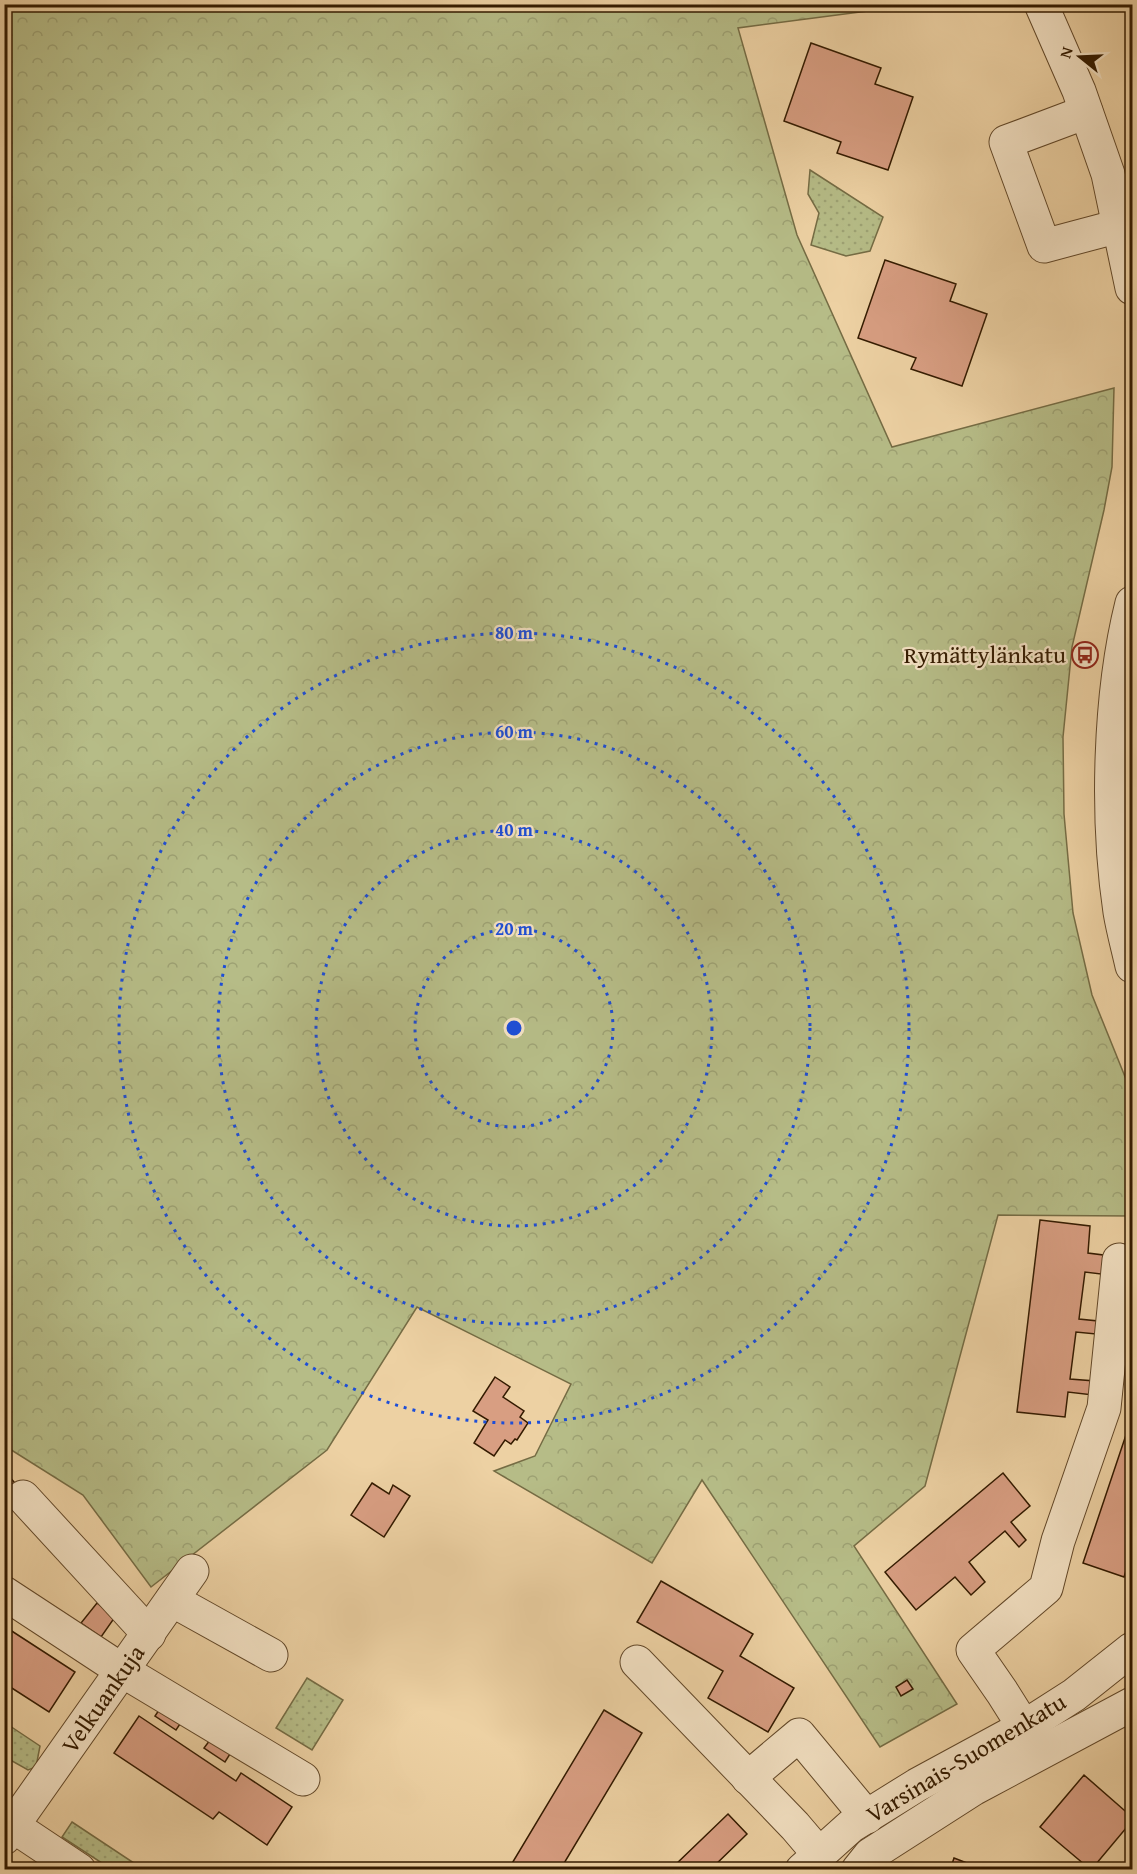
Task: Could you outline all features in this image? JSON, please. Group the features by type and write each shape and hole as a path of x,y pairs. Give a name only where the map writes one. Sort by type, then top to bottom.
{"street":[{"path":"1041,4 1086,112 1120,172 1119,226 1132,288"},
{"path":"1086,112 1006,142 1044,246 1119,226"},
{"path":"1132,603 1123,639 1116,703 1113,782 1113,851 1120,914 1132,966"},
{"path":"1024,1727 973,1650 1046,1588 1058,1541 1104,1408 1119,1260"},
{"path":"23,1497 148,1634"},
{"name":"Velkuankuja","path":"7,1828 123,1671 192,1572"},
{"path":"4,1593 123,1671 303,1779"},
{"path":"172,1600 271,1655"},
{"name":"Varsinais-Suomenkatu","path":"810,1861 852,1826 917,1785 1024,1727 1074,1695 1132,1649"},
{"path":"637,1662 748,1778 810,1861"},
{"path":"858,1869 870,1855 973,1789 1132,1704"},
{"path":"748,1778 798,1735 867,1817"},
{"path":"7,1828 79,1869"}],"green space":[{"path":"4,5 914,5 738,28 797,235 892,447 1114,388 1112,467 1072,647 1063,737 1064,814 1073,913 1092,995 1132,1094 1132,1216 998,1215 925,1486 854,1546 957,1704 880,1747 702,1480 652,1563 494,1471 535,1456 571,1384 417,1307 327,1450 151,1587 83,1495 5,1446"},
{"path":"810,170 883,217 870,251 846,256 811,245 819,213 808,194"},
{"path":"307,1678 343,1700 312,1750 276,1728"},
{"path":"4,1722 40,1746 36,1767 28,1770 5,1757"},
{"path":"72,1822 143,1869 111,1869 62,1837"}],"building":[{"path":"811,43 881,68 875,84 913,97 888,170 837,153 841,142 784,121"},
{"path":"885,260 956,284 950,301 987,314 962,386 911,369 916,358 858,338"},
{"path":"1040,1220 1090,1226 1088,1253 1111,1256 1109,1275 1085,1272 1079,1319 1098,1321 1096,1334 1076,1332 1070,1379 1095,1381 1093,1395 1068,1392 1065,1417 1017,1412"},
{"path":"495,1377 510,1387 503,1397 524,1411 520,1417 528,1423 517,1440 515,1439 511,1444 505,1440 494,1456 474,1443 488,1420 473,1411"},
{"path":"1132,1417 1132,1552 1124,1577 1083,1563"},
{"path":"4,1470 19,1488 4,1499"},
{"path":"1003,1473 1030,1506 1011,1522 1026,1540 1019,1547 1005,1531 969,1562 985,1582 971,1595 955,1577 916,1610 885,1572"},
{"path":"372,1483 389,1494 393,1485 410,1496 384,1537 351,1515"},
{"path":"661,1581 753,1634 740,1656 794,1688 768,1732 708,1698 723,1671 637,1622"},
{"path":"97,1603 115,1617 101,1637 81,1623"},
{"path":"4,1626 75,1672 49,1712 4,1683"},
{"path":"907,1680 913,1689 901,1696 896,1687"},
{"path":"161,1707 182,1721 176,1730 155,1716"},
{"path":"604,1710 642,1733 560,1870 508,1870"},
{"path":"139,1716 236,1781 241,1773 292,1807 267,1845 219,1812 213,1819 114,1753"},
{"path":"210,1740 230,1754 225,1762 204,1748"},
{"path":"1084,1775 1132,1817 1132,1821 1091,1870 1040,1827"},
{"path":"728,1814 747,1834 710,1870 676,1870 673,1867"},
{"path":"954,1858 985,1870 950,1870"}],"place":[{"name":"Rymättylänkatu","path":"1085,655"}]}
